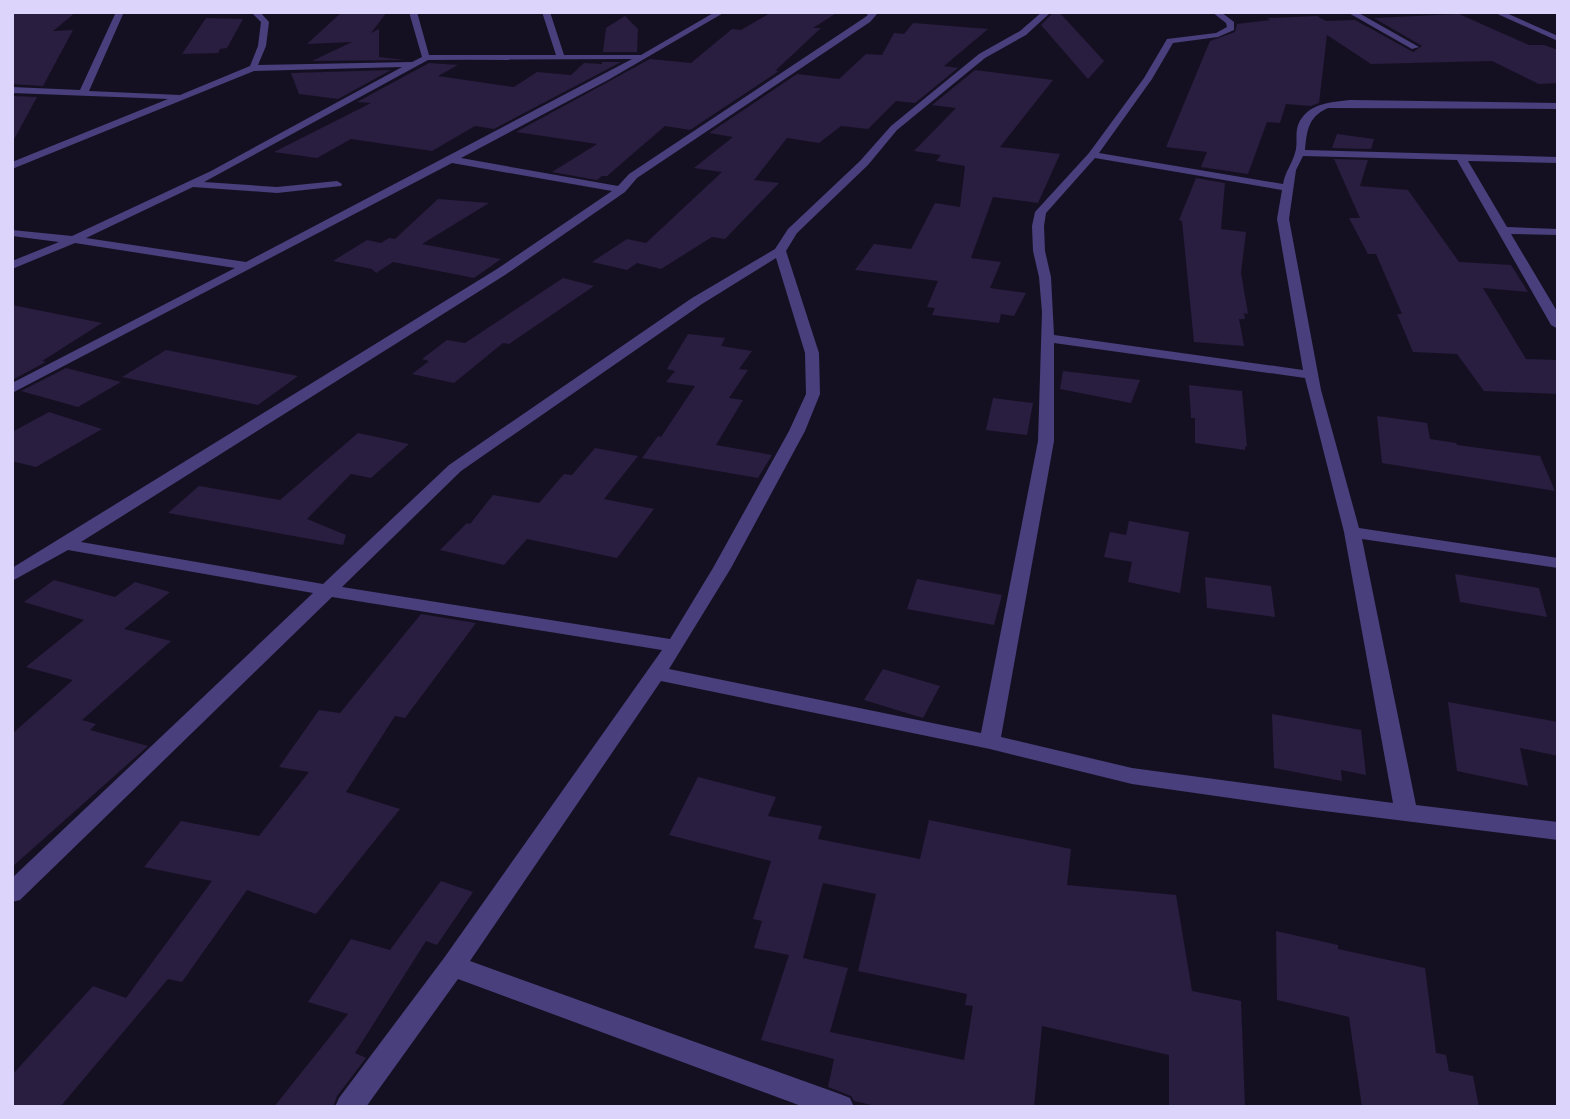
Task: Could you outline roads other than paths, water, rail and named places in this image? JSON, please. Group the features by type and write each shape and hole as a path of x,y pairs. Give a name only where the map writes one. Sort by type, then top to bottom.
{"street":[{"path":"84,92 120,12"},
{"path":"253,68 263,47 265,31 265,22 255,12"},
{"path":"413,12 426,58"},
{"path":"546,12 560,56"},
{"path":"12,389 453,160 645,57 721,12"},
{"path":"12,576 501,272 621,190 633,176 867,20 873,14 867,12"},
{"path":"12,893 455,468 697,301 780,251 792,231 864,163 894,128 982,56 1021,34 1047,12"},
{"path":"990,742 1046,441 1048,338 1045,277 1039,251 1038,226 1041,212 1093,155 1148,79 1170,41 1228,32 1231,28 1230,22 1216,12"},
{"path":"1351,12 1415,47"},
{"path":"1497,12 1558,39"},
{"path":"12,265 76,240 189,184 314,121 426,58 645,57"},
{"path":"12,166 253,68 414,64"},
{"path":"12,90 182,97"},
{"path":"1406,813 1352,532 1311,375 1283,219 1291,170 1300,153 1303,125 1314,111 1326,105 1351,103 1558,106"},
{"path":"23,151 45,152"},
{"path":"1300,153 1558,160"},
{"path":"1093,155 1288,188"},
{"path":"1461,158 1558,326"},
{"path":"453,160 621,190"},
{"path":"189,184 277,190 337,184"},
{"path":"1504,230 1558,232"},
{"path":"12,233 248,266"},
{"path":"349,1107 453,966 675,646 722,568 797,431 813,394 812,353 780,251"},
{"path":"1048,338 1311,375"},
{"path":"1352,532 1558,563"},
{"path":"65,544 325,590 675,646"},
{"path":"656,673 990,742 1132,776 1558,831"},
{"path":"453,966 840,1107"}]}
